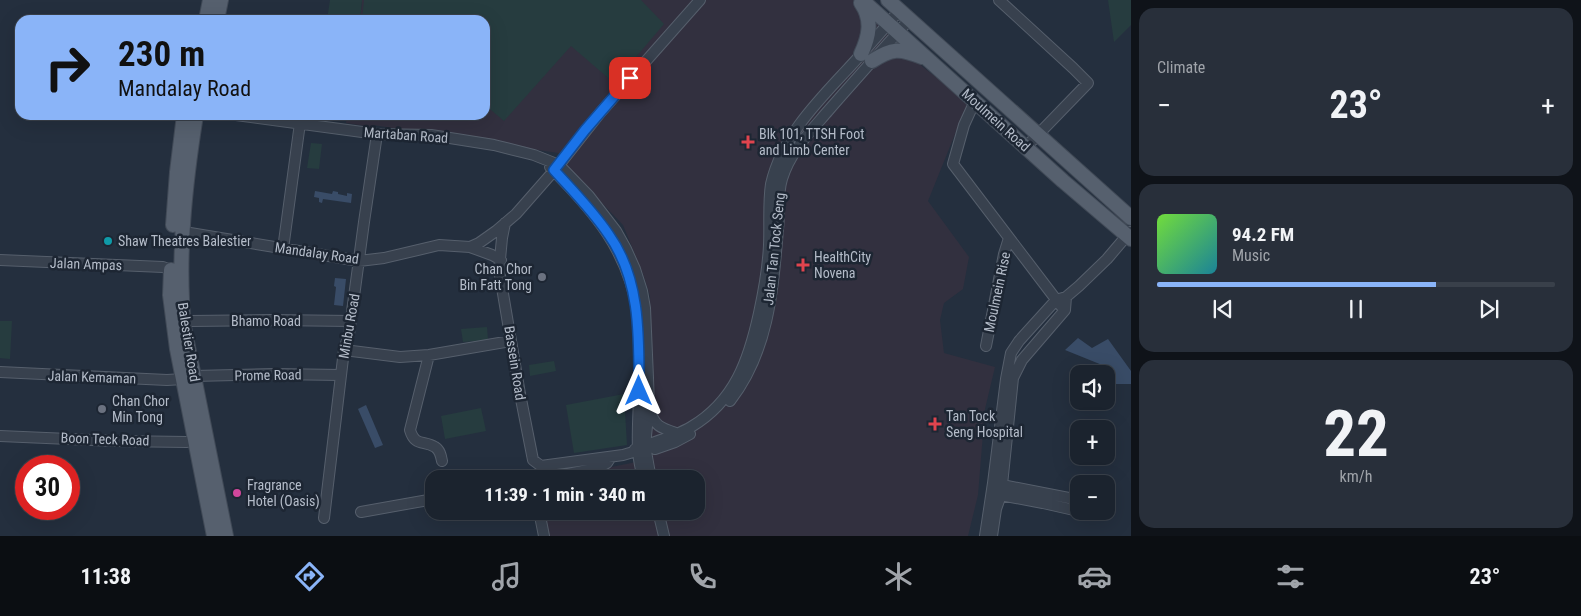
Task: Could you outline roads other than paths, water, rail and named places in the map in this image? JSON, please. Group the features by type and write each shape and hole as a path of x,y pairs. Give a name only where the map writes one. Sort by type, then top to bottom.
{"main road":[{"path":"207,15 210,0"},
{"path":"218,15 221,0"},
{"path":"858,0 864,8 869,21 866,58 894,50 909,52 927,59"},
{"name":"Moulmein Road","path":"862,0 1063,182 1128,234"},
{"name":"Moulmein Road","path":"888,0 1131,218"},
{"name":"Balestier Road","path":"183,120 177,172 178,228 184,327 194,440 214,536"},
{"name":"Balestier Road","path":"178,228 195,120"},
{"name":"Balestier Road","path":"171,270 170,295 172,318 204,429 226,536"}],"street":[{"path":"470,247 488,237 516,214 600,113 700,0"},
{"path":"999,0 1088,83 1026,147"},
{"name":"Jalan Tan Tock Seng","path":"537,464 540,466 612,457 674,442 710,421 729,403 740,389 752,368 763,336 773,291 780,187 787,166 804,138 866,58 904,16"},
{"name":"Jalan Tan Tock Seng","path":"640,450 691,427 719,404 741,372 749,352 764,289 769,245 770,193 778,160 804,118 826,92 866,58"},
{"name":"Moulmein Rise","path":"975,101 964,125 953,164 1009,238 1061,299 1065,310 1022,360 1013,378 997,489"},
{"name":"Martaban Road","path":"272,120 377,134 431,135 494,146 541,157 556,168"},
{"path":"283,249 300,124"},
{"name":"Minbu Road","path":"324,518 344,350 350,334 377,134"},
{"path":"556,168 589,196 616,231 635,269 645,308 649,406 652,420 658,426 676,434"},
{"path":"556,168 611,236 623,260 632,287 638,315 640,450 642,470"},
{"name":"Bassein Road","path":"505,223 499,270 533,460 537,464"},
{"name":"Mandalay Road","path":"178,228 283,249 359,261 384,258 439,245 470,247"},
{"path":"992,536 996,509 999,429 1011,353 1019,341 1061,299 1104,261 1128,234"},
{"name":"Bassein Road","path":"488,237 494,244 501,260"},
{"name":"Moulmein Rise","path":"986,346 1004,254 1009,238"},
{"path":"470,247 501,260"},
{"name":"Jalan Ampas","path":"0,260 163,267 171,270"},
{"name":"Bhamo Road","path":"184,327 190,321 351,321"},
{"path":"344,350 400,357 429,355 511,340"},
{"path":"429,355 410,430 417,441 438,449 442,461"},
{"name":"Jalan Kemaman","path":"0,372 167,380 189,378"},
{"name":"Prome Road","path":"189,378 274,374 341,375"},
{"path":"647,470 640,450 649,406"},
{"path":"194,440 200,438 204,429"},
{"name":"Boon Teck Road","path":"0,436 115,441 187,442 194,440"},
{"name":"Jalan Tan Tock Seng","path":"588,470 598,468 607,463 612,457"},
{"path":"997,489 1070,499"},
{"path":"997,489 1043,503 1070,508"},
{"path":"985,536 997,489"},
{"path":"361,512 425,501"},
{"path":"541,520 544,536"},
{"path":"653,520 657,536"},
{"path":"660,520 664,536"}],"water":[{"path":"315,191 332,194 333,191 347,196 347,193 352,194 351,203 323,199 322,203 319,202 319,198 314,197"},
{"path":"335,278 346,279 343,306 334,305"},
{"path":"1078,338 1092,348 1108,339 1131,371 1131,384 1115,384 1115,365 1102,365 1065,350"},
{"path":"366,405 383,445 375,448 358,409"}],"place":[{"name":"Blk 101, TTSH Foot and Limb Center","path":"748,142"},
{"name":"Shaw Theatres Balestier","path":"108,241"},
{"name":"HealthCity Novena","path":"803,265"},
{"name":"Chan Chor Bin Fatt Tong","path":"542,277"},
{"name":"Chan Chor Min Tong","path":"102,409"},
{"name":"Tan Tock Seng Hospital","path":"935,424"},
{"name":"Fragrance Hotel (Oasis)","path":"237,493"}]}
